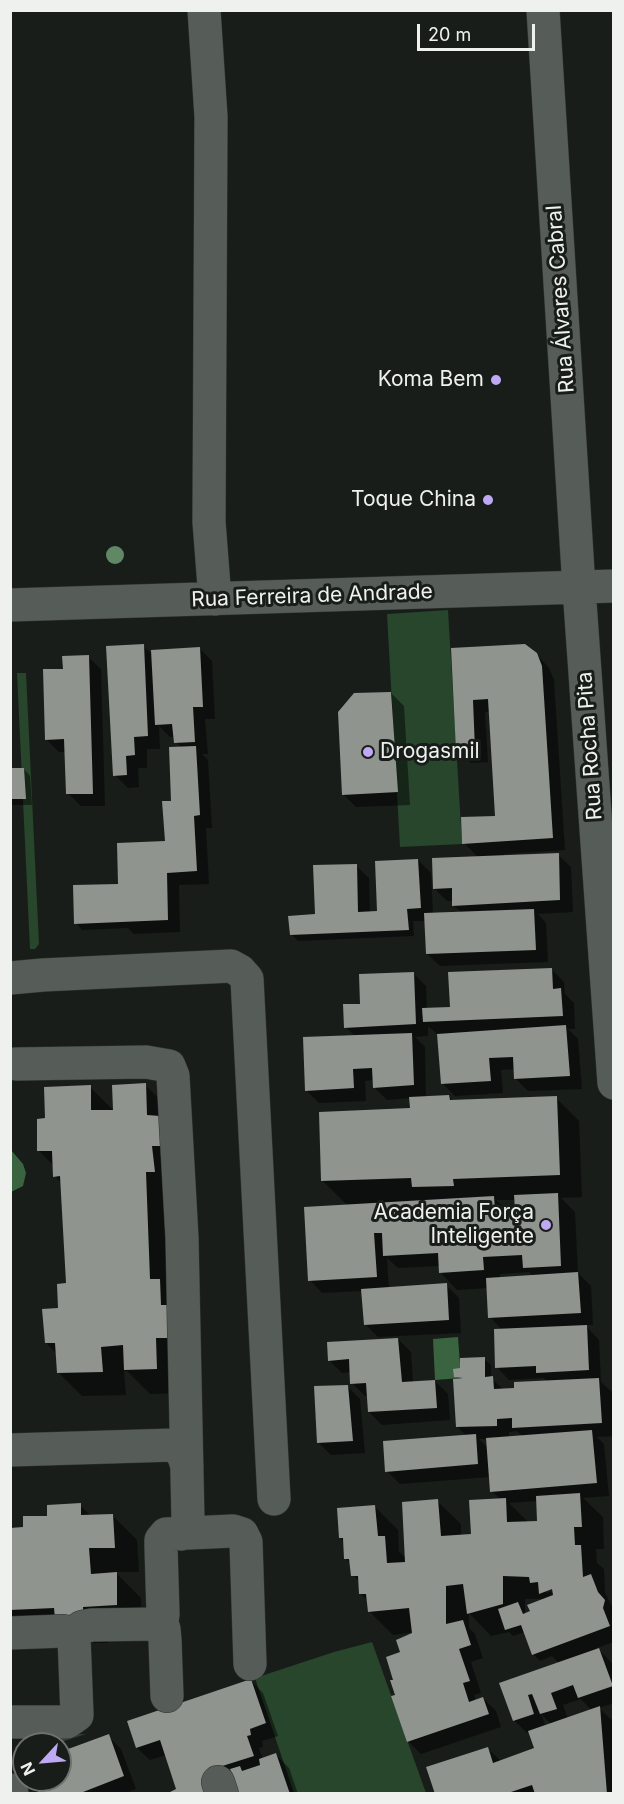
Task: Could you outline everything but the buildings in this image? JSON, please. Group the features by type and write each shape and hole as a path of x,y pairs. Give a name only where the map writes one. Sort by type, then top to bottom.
{"street":[{"path":"204,10 210,117 209,522 215,599"},
{"name":"Rua Álvares Cabral","path":"543,10 579,588"},
{"name":"Rua Ferreira de Andrade","path":"10,605 614,586"},
{"name":"Rua Rocha Pita","path":"579,588 602,741 614,1083"},
{"path":"10,978 231,966 247,979 274,1499"},
{"path":"16,1064 146,1062 169,1066 173,1076 182,1238 187,1466 188,1521 187,1530 182,1534"},
{"path":"10,1450 174,1445 183,1454 187,1466"},
{"path":"10,1722 67,1722 77,1715 74,1637 76,1631 82,1627 162,1622 161,1540 166,1534 233,1531 242,1534 246,1542 250,1664"},
{"path":"158,1624 164,1629 167,1696"},
{"path":"10,1633 63,1631 74,1637"}],"shaded area":[{"path":"448,610 462,844 400,847 387,614"},
{"path":"17,673 26,673 39,944 35,949 30,949"},
{"path":"11,1150 23,1164 26,1173 23,1186 11,1192"},
{"path":"458,1337 461,1378 435,1380 433,1339"},
{"path":"372,1642 426,1793 294,1793 255,1678"},
{"path":"72,1734 86,1734 72,1739"}],"place":[{"name":"Koma Bem","path":"496,380"},
{"name":"Toque China","path":"488,500"},
{"name":"Drogasmil","path":"368,752"},
{"name":"Academia Força Inteligente","path":"546,1225"}]}
